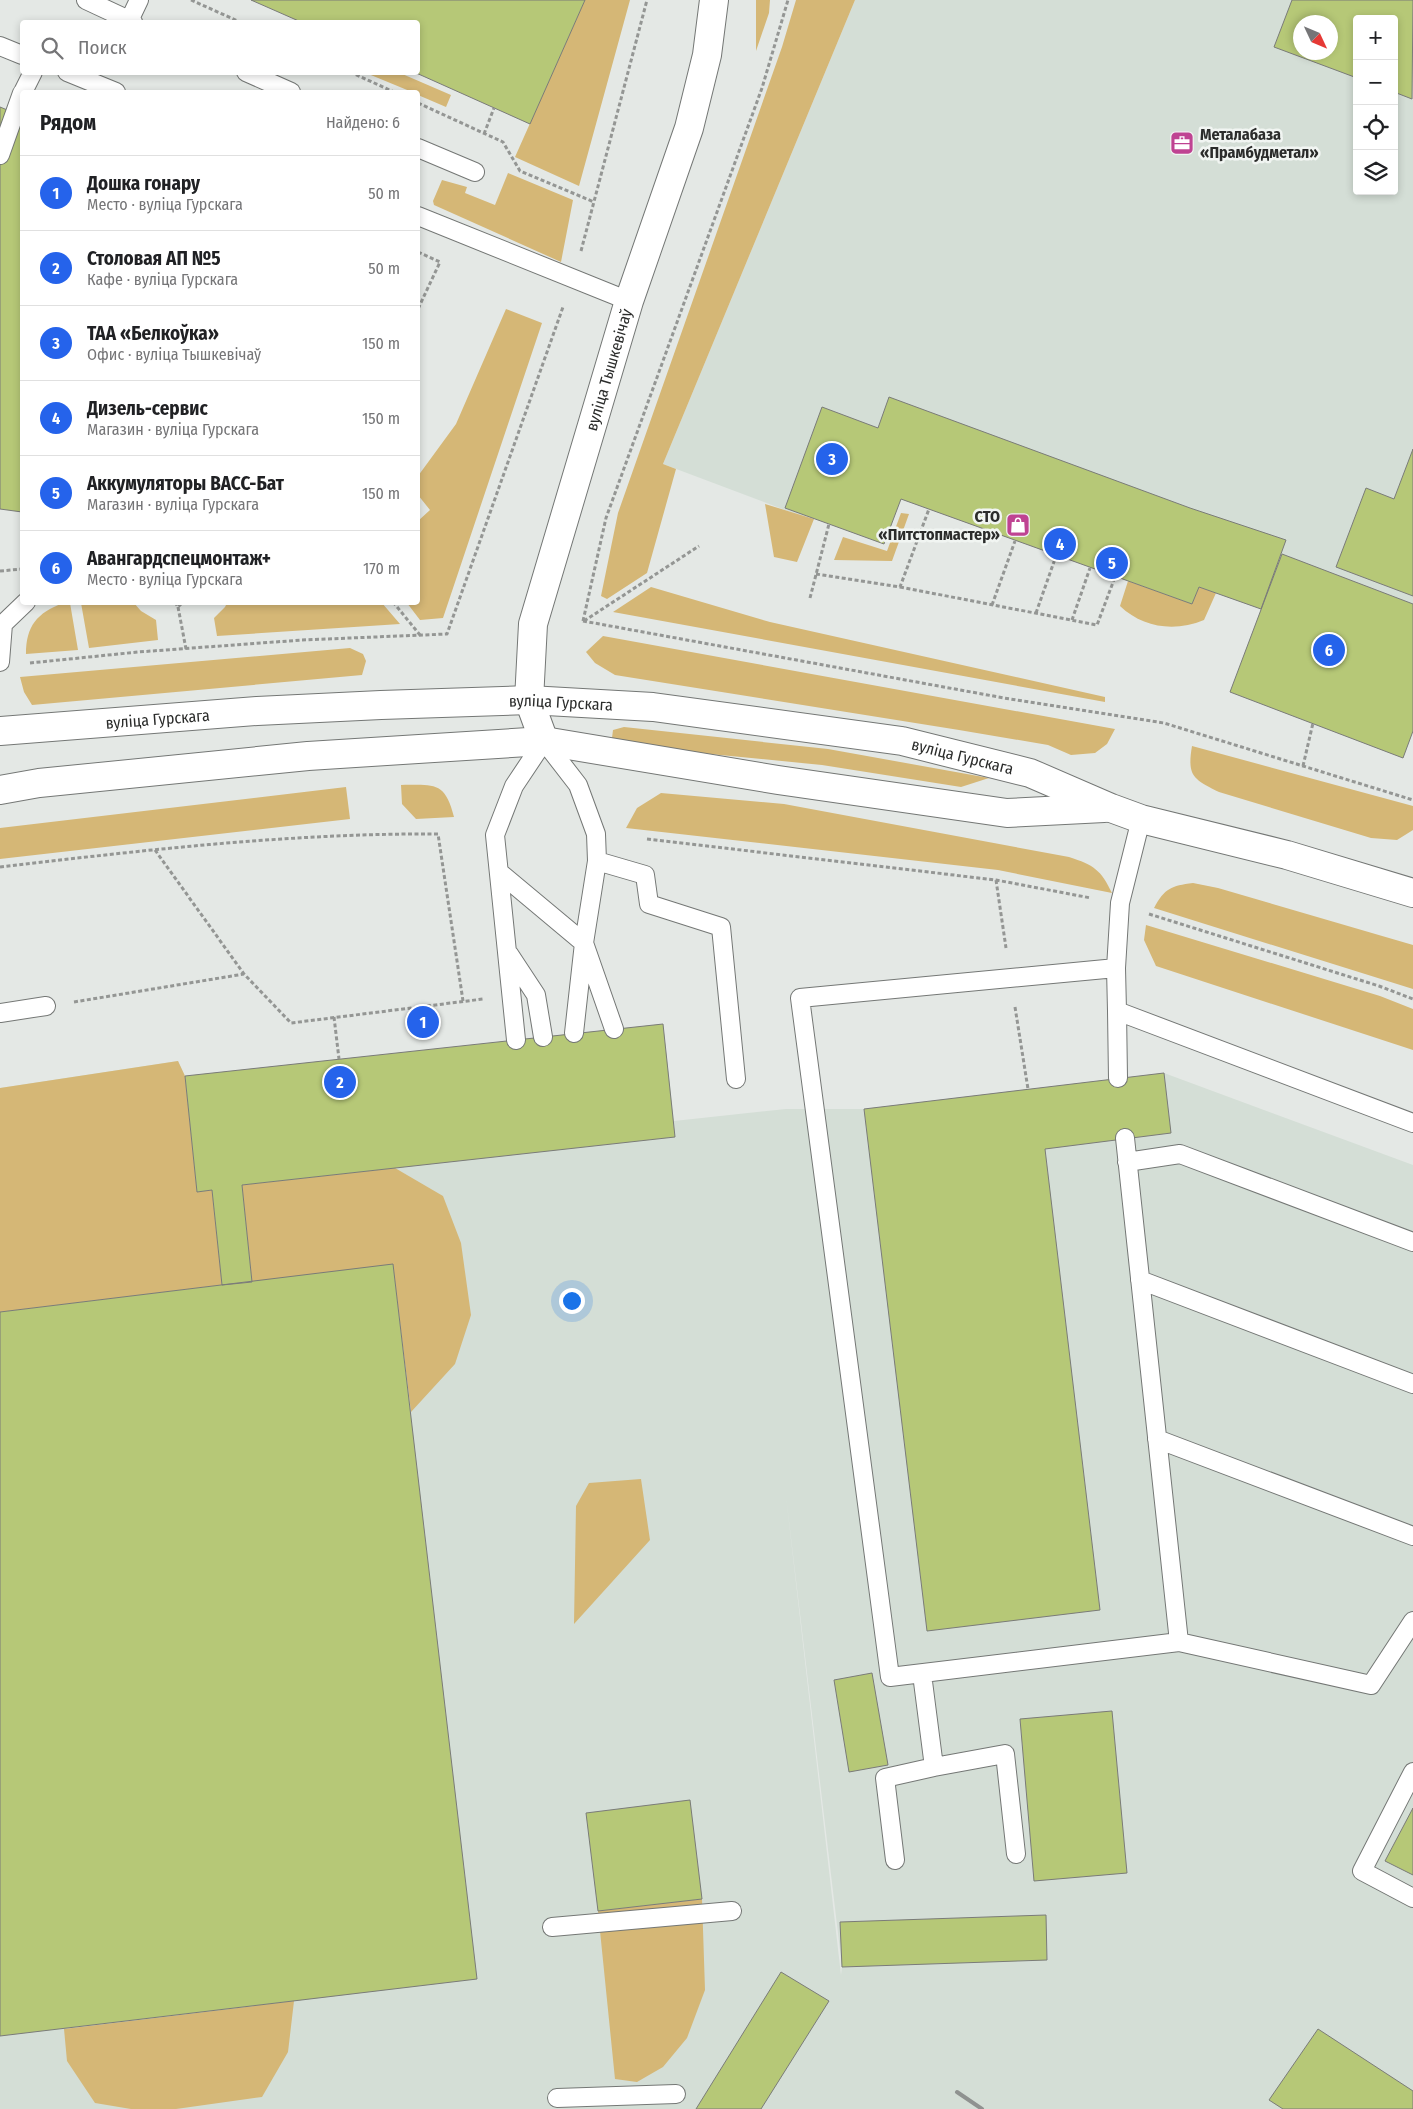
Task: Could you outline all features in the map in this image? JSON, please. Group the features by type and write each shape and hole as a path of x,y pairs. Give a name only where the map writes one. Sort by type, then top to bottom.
{"main road":[{"name":"вуліца Тышкевічаў","path":"544,741 528,700 532,624 629,301 689,128 707,55 714,0"},
{"name":"вуліца Гурскага","path":"0,731 257,711 528,700 653,707 902,741 1030,772 1111,808 1140,818 1287,855 1413,893"},
{"name":"вуліца Гурскага","path":"0,790 39,783 308,756 544,741 778,780 1006,813 1111,808"}],"lane":[{"path":"86,0 127,20"},
{"path":"132,20 139,0"},
{"path":"0,46 20,54"},
{"path":"24,90 32,75"},
{"path":"74,75 111,90"},
{"path":"253,75 286,90"},
{"path":"0,155 20,101"},
{"path":"420,149 475,172"},
{"path":"420,217 629,301"},
{"path":"0,662 3,624 23,605"},
{"path":"516,1040 495,835 514,786 544,741 578,785 596,834 597,861 584,942 574,1033"},
{"path":"1118,1078 1116,968 1120,903 1140,818"},
{"path":"597,861 645,875 649,904 721,927 736,1079"},
{"path":"499,872 584,942 614,1029"},
{"path":"507,951 536,995 543,1037"},
{"path":"1116,968 800,998 890,1677 1179,1642 1371,1685 1413,1621"},
{"path":"0,1013 46,1006"},
{"path":"1117,1010 1413,1123"},
{"path":"1125,1138 1179,1642"},
{"path":"1127,1162 1180,1154 1413,1242"},
{"path":"1140,1280 1413,1384"},
{"path":"1157,1439 1413,1536"},
{"path":"922,1674 934,1767"},
{"path":"896,1860 885,1778 1005,1754 1016,1854"},
{"path":"1413,1772 1362,1871 1413,1898"},
{"path":"552,1927 732,1911"},
{"path":"557,2098 676,2094"}],"path":[{"path":"191,0 236,20"},
{"path":"30,664 186,648 302,640 447,634 574,278 647,0"},
{"path":"583,622 606,518 762,88 788,0"},
{"path":"357,75 390,90"},
{"path":"420,104 503,142 520,172 594,202"},
{"path":"484,134 494,108"},
{"path":"420,253 440,262 420,306"},
{"path":"900,588 929,509"},
{"path":"810,598 828,524"},
{"path":"992,605 1015,541"},
{"path":"583,622 699,546"},
{"path":"1036,613 1056,556"},
{"path":"1072,620 1090,568"},
{"path":"0,571 20,569"},
{"path":"816,574 1097,625 1115,576"},
{"path":"394,605 420,636"},
{"path":"178,607 186,648"},
{"path":"583,622 1004,698 1164,723 1413,800"},
{"path":"1303,766 1313,723"},
{"path":"0,867 155,849 376,834 438,834 463,1001"},
{"path":"648,839 996,880 1120,903 1159,918 1380,986 1413,999"},
{"path":"155,849 244,974 291,1023 512,996"},
{"path":"46,1006 244,974"},
{"path":"334,1017 339,1059"}],"shaded area":[{"path":"585,0 630,0 579,186 515,157"},
{"path":"756,0 770,0 769,13 756,51"},
{"path":"796,0 855,0 663,464 676,469 647,573 607,599 601,596 618,513 782,47"},
{"path":"855,0 1413,0 1413,731 1403,758 1230,692 1261,609 1199,587 1192,604 901,499 814,519 663,464"},
{"path":"371,75 405,75 451,95 446,107 420,96 420,90 407,90"},
{"path":"508,173 573,200 561,262 434,205 433,201 442,180 467,187 465,193 495,205"},
{"path":"506,309 542,323 443,618 420,620 409,605 420,605 420,519 430,510 420,498 420,473 456,424"},
{"path":"765,504 814,519 797,562 774,557"},
{"path":"901,513 909,514 892,561 834,560 843,537 887,551"},
{"path":"1128,581 1192,604 1199,587 1216,593 1204,620 1182,626 1160,626 1139,619 1120,606"},
{"path":"651,587 770,622 1105,697 1105,702 613,612"},
{"path":"70,605 78,650 26,654 31,628 40,616 54,607"},
{"path":"81,605 136,605 141,611 156,620 158,640 89,648"},
{"path":"226,605 384,605 400,624 217,636 214,618"},
{"path":"603,636 1115,729 1107,744 1095,753 1071,755 1048,745 615,675 595,663 586,652"},
{"path":"350,648 363,654 366,661 362,675 32,705 24,692 20,677"},
{"path":"624,727 828,749 989,778 961,787 822,765 628,746 612,738 613,730"},
{"path":"1192,746 1413,806 1413,830 1397,840 1371,838 1219,792 1203,784 1191,770"},
{"path":"401,785 430,786 442,791 447,797 454,817 416,819 402,804"},
{"path":"346,787 350,819 0,859 0,828"},
{"path":"661,793 784,804 1069,857 1096,869 1112,893 998,870 626,828 637,808"},
{"path":"1193,883 1218,888 1413,945 1413,989 1154,908 1169,889"},
{"path":"1146,925 1380,996 1413,1009 1413,1050 1156,966 1144,940"},
{"path":"663,1024 674,1121 786,1109 864,1109 1164,1073 1413,1165 1413,2109 0,2109 0,1088 178,1061 185,1076","holes":["786,1496 842,1967 841,1975"]},
{"path":"178,1061 185,1076 197,1192 212,1190 222,1285 0,1312 0,1088"},
{"path":"395,1168 443,1196 461,1243 471,1315 455,1364 411,1412 393,1265 252,1282 242,1185"},
{"path":"641,1479 650,1540 574,1624 576,1506 589,1483"},
{"path":"702,1899 705,1990 687,2038 663,2067 637,2082 615,2079 598,1911"},
{"path":"294,2001 288,2052 262,2097 176,2109 131,2109 95,2103 67,2061 64,2029"}],"building":[{"path":"251,0 585,0 530,124 420,75 420,20 296,20"},
{"path":"1292,0 1413,0 1412,99 1398,94 1398,15 1353,15 1353,77 1309,60 1338,60 1338,15 1293,15 1293,54 1274,47"},
{"path":"0,107 20,115 20,512 0,509"},
{"path":"889,397 1190,508 1286,540 1261,609 1199,587 1192,604 901,499 884,544 785,508 822,407 878,428"},
{"path":"1413,449 1413,596 1336,567 1366,488 1394,499"},
{"path":"1282,554 1413,604 1413,731 1403,758 1230,692"},
{"path":"663,1024 675,1137 242,1185 252,1282 222,1285 212,1190 197,1192 185,1076"},
{"path":"1164,1073 1171,1133 1045,1149 1100,1610 927,1631 864,1109"},
{"path":"393,1264 477,1979 0,2036 0,1312"},
{"path":"872,1673 888,1765 849,1772 834,1680"},
{"path":"1112,1711 1127,1873 1034,1881 1020,1719"},
{"path":"690,1800 702,1899 598,1911 586,1813"},
{"path":"1413,1808 1413,1875 1385,1861"},
{"path":"1046,1915 1047,1960 842,1967 840,1922"},
{"path":"781,1972 829,2001 761,2109 696,2109"},
{"path":"1318,2029 1413,2091 1413,2109 1283,2109 1269,2100"}],"railway":[{"path":"957,2092 982,2109"}],"place":[{"name":"Металабаза «Прамбудметал»","path":"1182,143"},
{"name":"ТАА «Белкоўка»","path":"832,459"},
{"name":"СТО «Питстопмастер»","path":"1018,525"},
{"name":"Дизель-сервис","path":"1060,544"},
{"name":"Аккумуляторы ВАСС-Бат","path":"1112,563"},
{"name":"Авангардспецмонтаж+","path":"1329,650"},
{"name":"Дошка гонару","path":"423,1022"},
{"name":"Столовая АП №5","path":"340,1082"}]}
